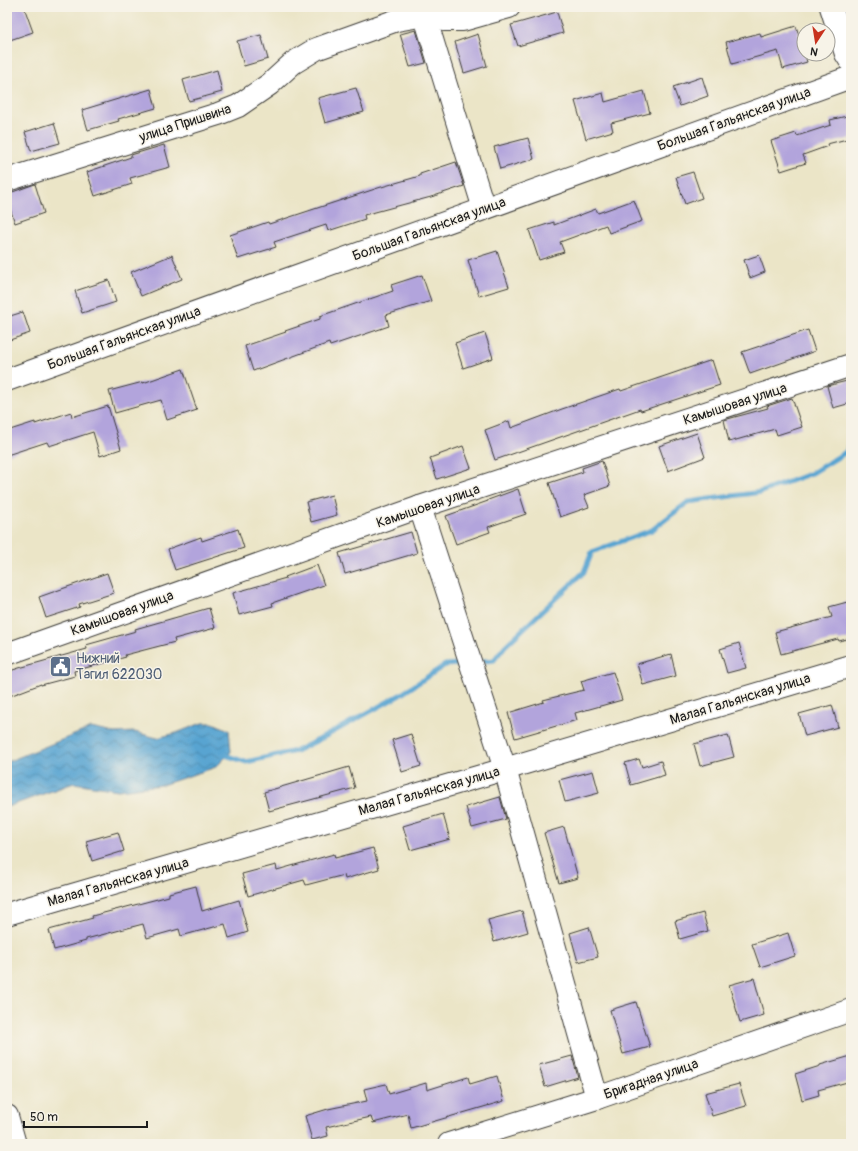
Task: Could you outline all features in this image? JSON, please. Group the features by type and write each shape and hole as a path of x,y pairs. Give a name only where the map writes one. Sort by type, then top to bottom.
{"street":[{"name":"улица Пришвина","path":"7,180 218,114 238,106 270,84 293,63 316,49 397,20 424,11 444,20 463,20 510,7"},
{"path":"831,7 846,54 851,62"},
{"path":"424,11 484,209"},
{"name":"Большая Гальянская улица","path":"7,380 851,77"},
{"name":"Камышовая улица","path":"7,654 420,507 851,365"},
{"path":"420,507 505,769 597,1098"},
{"name":"Малая Гальянская улица","path":"7,914 505,769 851,666"},
{"name":"Бригадная улица","path":"449,1144 597,1098 851,1010"},
{"path":"7,1116 16,1144"}],"water":[{"path":"202,723 213,723 229,730 231,752 216,767 162,785 118,790 74,783 7,807 7,762 91,728 114,733 135,732 157,738 176,733"}],"building":[{"path":"13,7 24,7 33,32 7,41 7,9"},
{"path":"557,12 563,33 518,46 511,25"},
{"path":"796,26 796,62 807,62 783,69 778,51 732,64 726,42 760,33 761,37"},
{"path":"416,30 426,63 410,67 400,34"},
{"path":"478,34 487,66 464,73 455,42"},
{"path":"261,35 268,59 244,66 237,41"},
{"path":"217,70 222,92 189,101 183,80"},
{"path":"702,77 708,96 680,106 673,87"},
{"path":"356,88 364,112 325,123 318,98"},
{"path":"151,89 156,108 118,119 119,121 88,130 82,110"},
{"path":"644,91 650,113 611,123 613,131 586,139 575,101 603,93 605,102"},
{"path":"851,115 851,138 827,144 828,146 803,155 806,163 781,171 771,141 796,133 797,136 831,125 830,120"},
{"path":"54,123 60,143 31,151 25,132"},
{"path":"528,138 534,159 500,169 494,147"},
{"path":"164,145 170,167 130,178 132,184 95,196 87,172 131,157 131,155"},
{"path":"456,162 464,186 431,197 364,215 365,219 328,231 326,225 274,242 276,247 238,259 230,235 420,176 420,174"},
{"path":"693,172 702,198 685,204 676,177"},
{"path":"35,184 44,213 15,223 7,200 7,194"},
{"path":"634,200 642,221 609,233 606,225 560,242 564,252 539,260 529,230 554,222 554,225 596,209 598,213"},
{"path":"497,251 509,287 479,296 468,260"},
{"path":"172,255 182,279 141,296 131,272"},
{"path":"759,255 765,272 750,278 744,260"},
{"path":"422,275 431,301 386,315 389,326 330,346 329,343 253,371 245,346 320,319 320,316 393,291 391,285"},
{"path":"109,280 116,302 82,313 75,291"},
{"path":"23,312 30,333 7,341 7,317"},
{"path":"808,330 815,351 750,374 742,352"},
{"path":"485,333 493,358 463,368 455,343"},
{"path":"712,360 720,385 641,411 640,409 495,460 485,430 509,421 511,428 620,389 621,391"},
{"path":"183,369 197,410 167,420 161,400 115,413 109,391 143,383"},
{"path":"851,380 851,403 833,408 827,386"},
{"path":"792,398 802,427 777,435 775,429 729,442 724,420 768,408 767,406"},
{"path":"108,406 121,449 100,456 93,432 49,446 47,442 7,455 7,431 35,422 35,424 71,412 72,417"},
{"path":"697,433 705,457 668,471 659,446"},
{"path":"463,446 471,468 437,479 430,458"},
{"path":"602,461 610,486 584,495 589,507 560,517 549,483 583,472 582,468"},
{"path":"518,489 526,514 488,527 490,532 456,544 446,516"},
{"path":"332,495 337,515 311,522 306,502"},
{"path":"238,529 244,548 175,570 168,549 201,537 202,541"},
{"path":"411,532 417,553 345,574 339,553"},
{"path":"317,565 324,585 272,603 273,606 239,615 233,593 286,578 285,577"},
{"path":"107,573 114,593 79,604 80,607 46,618 39,597"},
{"path":"851,601 851,638 839,641 838,639 781,654 775,632 832,617 829,607"},
{"path":"209,608 215,628 174,639 175,642 125,655 126,657 74,671 75,676 41,684 7,697 7,672 87,649 86,645 136,631 135,629"},
{"path":"739,643 746,668 727,673 720,649"},
{"path":"671,654 676,676 643,685 637,664"},
{"path":"613,672 622,700 575,713 577,720 515,738 508,713 544,702 543,700 584,690 581,681"},
{"path":"832,705 838,727 805,736 799,714"},
{"path":"411,734 421,766 402,772 392,740"},
{"path":"728,735 734,757 700,766 694,744"},
{"path":"639,759 642,767 661,761 665,775 631,785 625,763"},
{"path":"349,767 355,788 269,811 264,792"},
{"path":"593,771 599,793 565,802 559,780"},
{"path":"500,797 506,819 472,828 466,807"},
{"path":"443,814 450,839 410,850 403,826"},
{"path":"564,827 578,878 559,883 544,833"},
{"path":"118,832 124,851 92,861 86,841"},
{"path":"373,848 379,869 345,879 344,875 306,885 304,880 248,896 242,874 276,865 277,870 334,854 335,858"},
{"path":"196,886 202,911 239,900 248,932 229,938 225,924 181,936 179,929 147,938 143,924 86,939 86,941 54,950 49,930 93,918 92,916 169,896 169,893"},
{"path":"522,911 528,932 494,942 488,920"},
{"path":"703,913 708,931 680,939 675,921"},
{"path":"589,927 598,957 578,962 570,933"},
{"path":"788,933 795,956 760,967 752,944"},
{"path":"754,978 764,1015 740,1022 729,985"},
{"path":"636,1002 650,1047 623,1054 610,1010"},
{"path":"572,1056 578,1077 545,1087 539,1065"},
{"path":"851,1056 851,1081 818,1090 819,1095 802,1100 795,1074"},
{"path":"497,1076 504,1101 411,1128 408,1114 373,1123 371,1117 326,1127 328,1136 312,1140 305,1116 328,1109 367,1101 364,1089 386,1084 389,1094 426,1083 427,1090 468,1077 470,1084"},
{"path":"739,1084 746,1106 712,1116 705,1093"}],"waterway":[{"path":"484,661 494,660 505,646 584,572 592,552 652,530 688,502 761,492 812,473 846,452 851,442"},
{"path":"222,754 246,762 296,751 400,695 445,665 457,664"}],"place":[{"name":"Нижний Тагил 622030","path":"61,666"}]}
